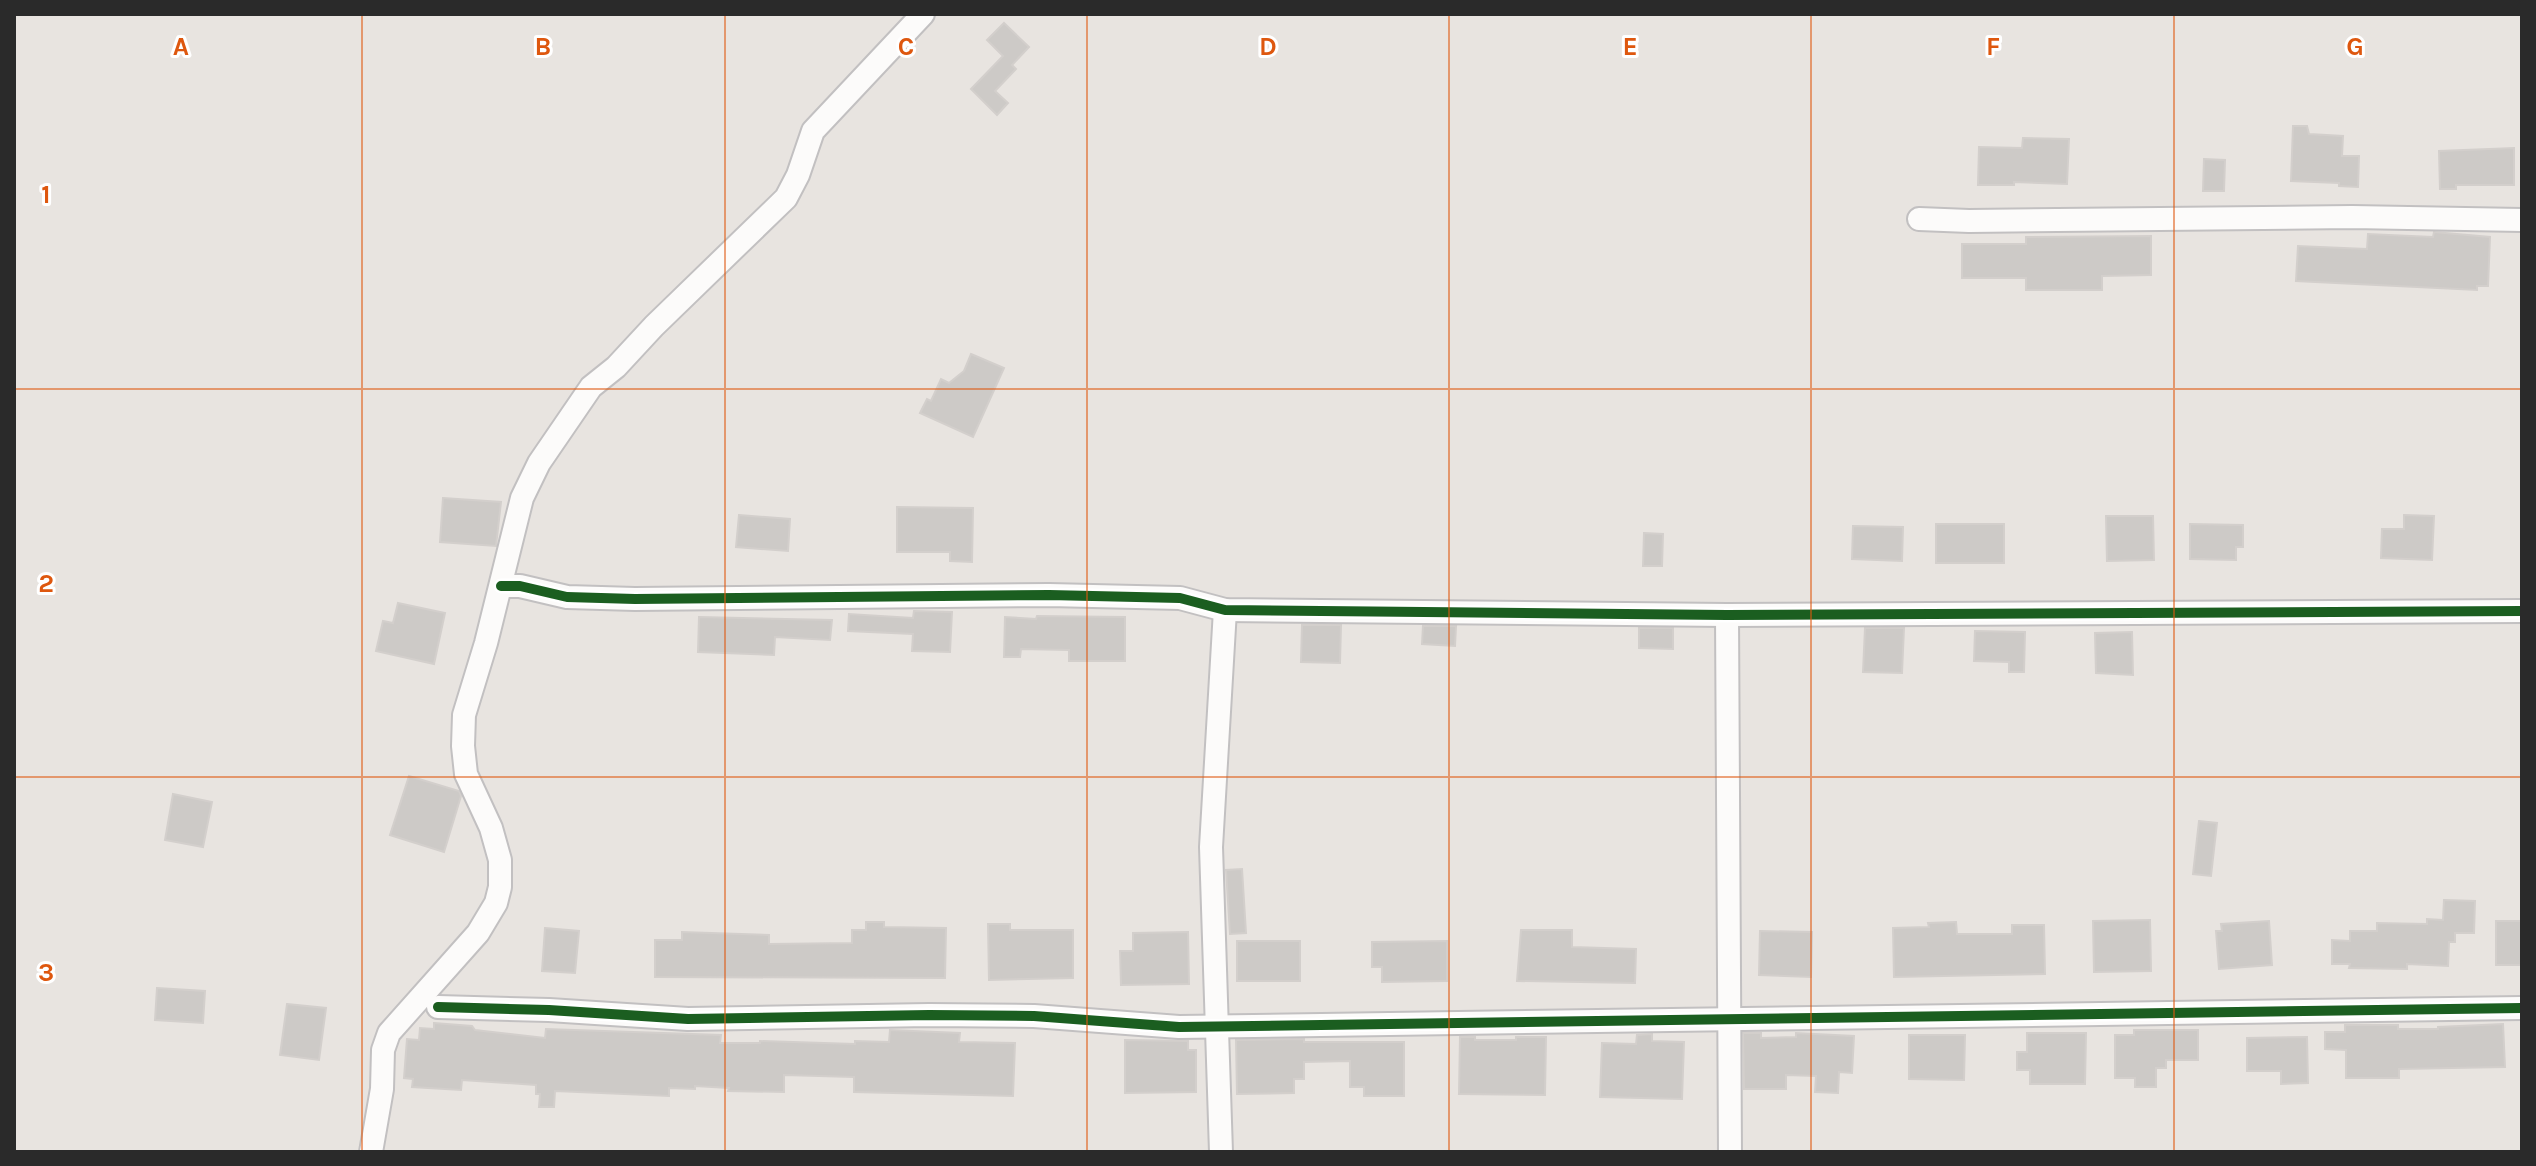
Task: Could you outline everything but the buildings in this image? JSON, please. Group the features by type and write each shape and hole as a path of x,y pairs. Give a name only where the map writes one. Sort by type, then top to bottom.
{"street":[{"path":"371,1152 382,1089 383,1050 389,1033 478,933 496,903 500,887 500,860 491,828 466,774 464,715 501,586 522,498 539,463 591,387 616,367 786,198 798,175 813,131 923,14"},
{"path":"1919,219 2352,217 2522,220"},
{"path":"501,586 520,586 567,597 608,598 1049,595 1180,598 1225,610 1727,615 2522,611"},
{"path":"1221,1152 1211,847 1225,610"},
{"path":"1727,615 1730,1152"},
{"path":"438,1007 688,1019 1034,1016 1179,1027 2522,1008"}],"cycle path":[{"path":"501,586 520,586 567,597 635,599 1049,595 1180,598 1225,610 1727,615 2522,611"},
{"path":"438,1007 688,1019 1034,1016 1179,1027 2522,1008"}]}
